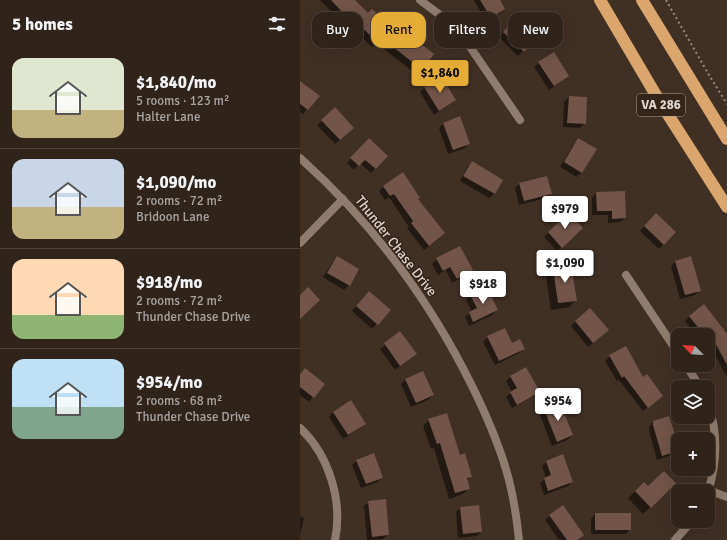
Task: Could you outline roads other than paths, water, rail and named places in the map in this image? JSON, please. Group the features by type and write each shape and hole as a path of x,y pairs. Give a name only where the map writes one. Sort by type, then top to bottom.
{"highway":[{"name":"VA 286","path":"600,0 660,102 727,207"},
{"name":"VA 286","path":"642,0 727,139"}],"street":[{"path":"420,0 448,21 464,38 520,120"},
{"name":"Thunder Chase Drive","path":"300,158 343,199 402,270 430,311 459,360 484,411 503,457 510,481 519,540"},
{"path":"300,242 343,199"},
{"path":"626,275 671,342"},
{"path":"710,484 713,476 716,451 714,424"},
{"path":"300,428 313,443 325,463 331,479 335,495 337,518 335,540"},
{"path":"715,494 727,498"},
{"path":"674,540 687,528"}]}
